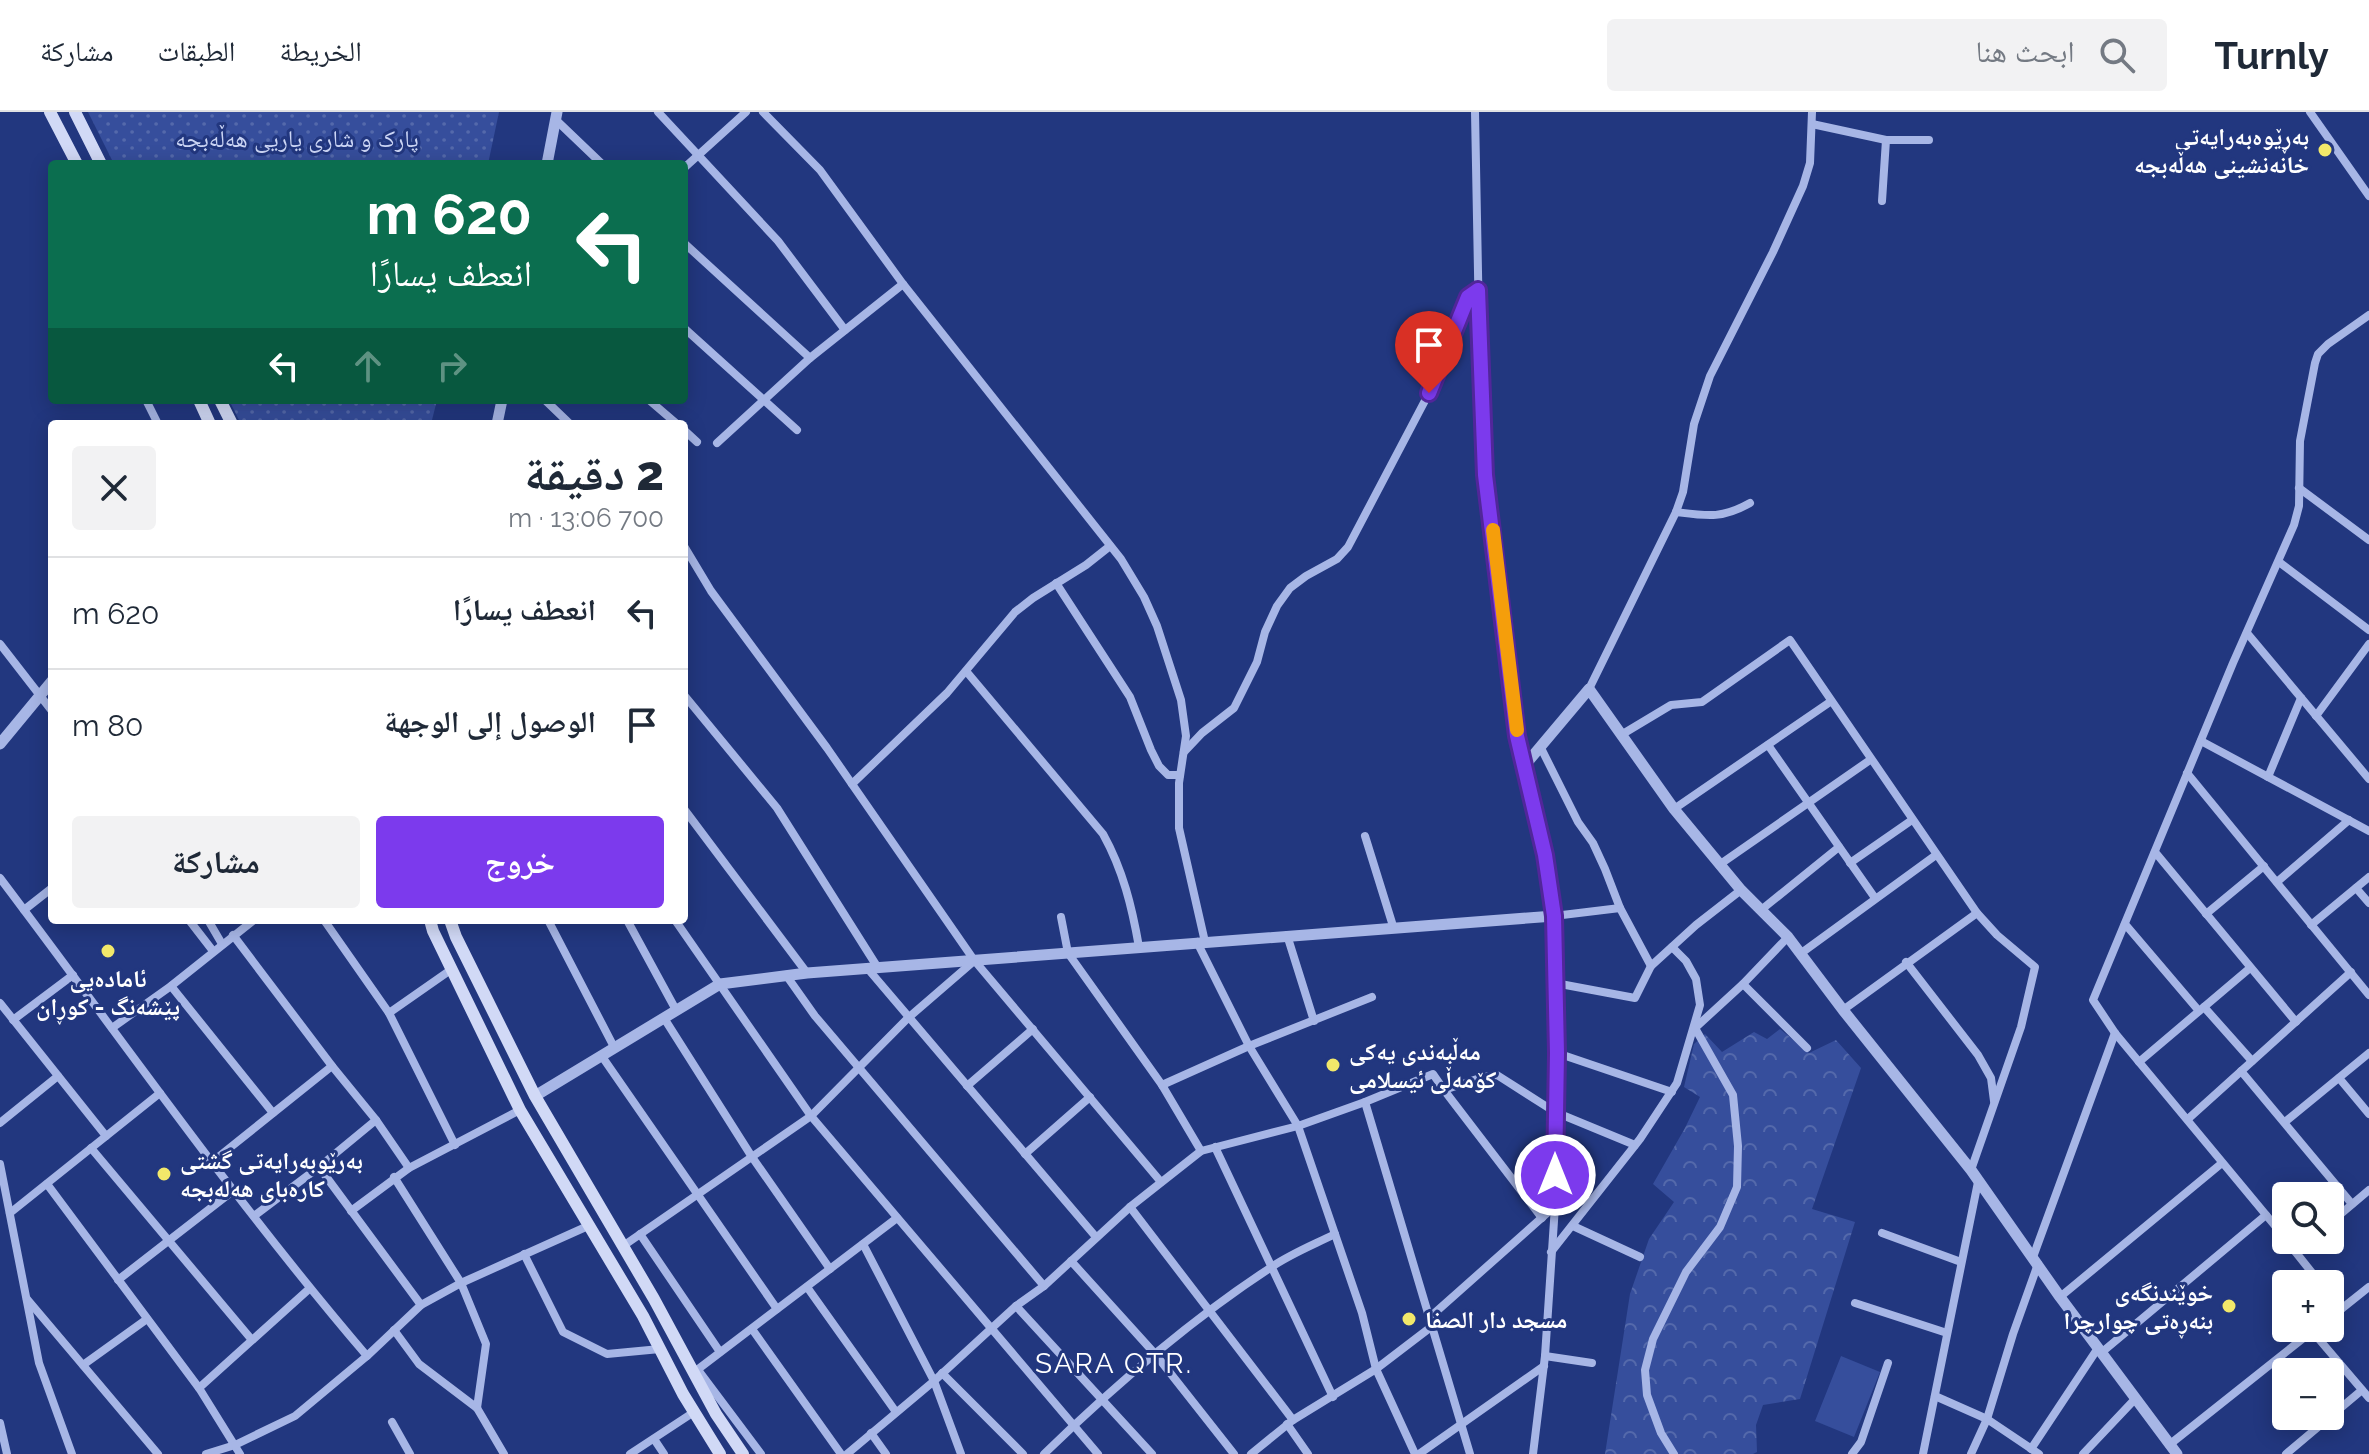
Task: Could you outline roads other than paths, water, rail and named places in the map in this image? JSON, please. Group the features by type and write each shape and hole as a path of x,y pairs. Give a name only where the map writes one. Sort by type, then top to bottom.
{"main road":[{"path":"50,112 75,160"},
{"path":"75,112 99,160"},
{"path":"432,924 520,1110 621,1277 720,1454"},
{"path":"451,924 535,1096 695,1372 716,1414 743,1454"},
{"path":"578,1210 594,1200"}],"street":[{"path":"658,112 778,241 845,330"},
{"path":"688,165 746,112"},
{"path":"763,112 820,170 903,284 1121,559 1144,597 1162,638 1185,722 1179,828 1201,942 1249,1046 1298,1126 1362,1313 1376,1369 1417,1454 1544,1361 1592,1363"},
{"path":"1475,112 1485,475 1517,736 1545,855 1554,916 1557,1053 1555,1206 1544,1361 1533,1454"},
{"path":"1525,765 1589,689 1676,512 1683,492 1694,424 1710,376 1803,186 1810,163 1812,112"},
{"path":"2310,112 2369,196"},
{"path":"548,160 557,116"},
{"path":"557,116 598,160"},
{"path":"1812,124 1886,140 1929,140"},
{"path":"1882,201 1886,140"},
{"path":"688,247 810,358"},
{"path":"717,443 810,358 903,284"},
{"path":"1183,752 1234,708 1257,662 1265,632 1277,606 1290,588 1337,559 1348,547 1429,393 1468,297 1478,290"},
{"path":"2272,1222 2115,1033 2093,1000 2297,518 2300,441 2316,358 2328,344 2369,315"},
{"path":"688,332 797,430"},
{"path":"549,404 566,420"},
{"path":"654,404 672,420"},
{"path":"688,434 697,442"},
{"path":"2299,488 2369,540"},
{"path":"1676,512 1716,517 1750,503"},
{"path":"852,784 966,671 1015,612 1110,546"},
{"path":"688,553 711,591 852,784 974,960 1161,1182"},
{"path":"2279,562 2369,630"},
{"path":"1056,583 1130,697 1159,766 1168,775 1180,775"},
{"path":"2247,633 2369,779"},
{"path":"1621,735 1671,705 1702,702 1790,640 1977,913 1997,935 2035,967 2021,1027 1971,1170"},
{"path":"0,644 48,706"},
{"path":"2316,716 2369,644"},
{"path":"966,671 1103,834 1114,854 1131,903 1139,947"},
{"path":"0,744 48,686"},
{"path":"1589,689 1674,809 1741,890 1788,937 1971,1170 2174,1451 2299,1342"},
{"path":"2268,777 2301,698"},
{"path":"688,700 777,808 873,968 908,1018 1096,1237"},
{"path":"1674,809 1830,702"},
{"path":"2201,741 2369,831"},
{"path":"1768,745 1875,898"},
{"path":"1541,748 1578,822 1593,843 1620,908 1651,966"},
{"path":"1719,865 1870,760"},
{"path":"2361,770 2369,762"},
{"path":"2187,773 2369,995"},
{"path":"688,814 807,973"},
{"path":"1850,863 1912,820"},
{"path":"2277,882 2349,820"},
{"path":"1365,836 1393,926"},
{"path":"1761,910 1839,847"},
{"path":"2155,852 2296,1022"},
{"path":"1800,954 1936,855"},
{"path":"2206,914 2264,866"},
{"path":"2311,925 2369,877"},
{"path":"0,879 309,1289 367,1356"},
{"path":"2356,888 2369,903"},
{"path":"1555,983 1635,998 1651,966 1741,890"},
{"path":"24,910 48,891"},
{"path":"535,1096 720,984 807,973 1554,916 1620,908"},
{"path":"1843,1010 1977,913"},
{"path":"1061,917 1068,953 1162,1085 1201,1151"},
{"path":"192,924 213,951"},
{"path":"210,924 222,944"},
{"path":"112,1028 248,924"},
{"path":"327,924 389,1013 455,1145"},
{"path":"550,924 614,1047"},
{"path":"629,924 676,1010"},
{"path":"678,924 811,1116 1098,1454"},
{"path":"2125,924 2252,1061"},
{"path":"233,935 376,1120 409,1168"},
{"path":"1287,935 1314,1021"},
{"path":"1695,1028 1788,937"},
{"path":"1551,1252 1635,1145 1677,1083 1700,1005 1696,979 1686,961 1672,947"},
{"path":"623,1246 811,1116 908,1018 974,960"},
{"path":"1906,962 1978,1055 1991,1078 1995,1102"},
{"path":"2139,1062 2250,968"},
{"path":"389,1013 452,969"},
{"path":"2188,1119 2351,972"},
{"path":"13,1020 73,975"},
{"path":"786,975 815,1016 1044,1286"},
{"path":"1743,984 1807,1048"},
{"path":"171,986 273,1113"},
{"path":"1162,1085 1372,997"},
{"path":"0,1003 106,1136"},
{"path":"664,1018 752,1157 830,1269"},
{"path":"1674,1454 1661,1433 1647,1395 1645,1370 1653,1339 1686,1272 1720,1227 1737,1187 1738,1146 1733,1095 1695,1028"},
{"path":"967,1086 1033,1029"},
{"path":"1971,1454 1987,1419 2036,1260 2115,1033"},
{"path":"1557,1053 1672,1092"},
{"path":"2285,1122 2369,1053"},
{"path":"601,1055 777,1309"},
{"path":"212,1162 332,1066"},
{"path":"2241,1071 2352,1204"},
{"path":"752,1329 844,1454 934,1381 1016,1306 1044,1286 1130,1207 1201,1151 1298,1126 1433,1074 1542,1218"},
{"path":"1444,1090 1497,1075 1555,1112 1635,1145"},
{"path":"0,1123 58,1076"},
{"path":"2339,1078 2369,1114"},
{"path":"10,1213 160,1093"},
{"path":"1025,1154 1090,1097"},
{"path":"1365,1102 1470,1454"},
{"path":"351,1211 409,1168 520,1110"},
{"path":"254,1216 376,1120"},
{"path":"1215,1147 1333,1397"},
{"path":"91,1148 252,1340"},
{"path":"2060,1297 2222,1163"},
{"path":"0,1164 39,1363 72,1454"},
{"path":"319,1167 421,1305"},
{"path":"394,1177 461,1283 486,1344 477,1408"},
{"path":"1923,1454 1978,1182"},
{"path":"47,1184 199,1388 240,1454"},
{"path":"118,1280 234,1190"},
{"path":"2344,1211 2369,1190"},
{"path":"1251,1454 1290,1422 1376,1369 1555,1206"},
{"path":"1130,1207 1290,1422 1308,1454"},
{"path":"1935,1396 1987,1419 2035,1451 2099,1350 2266,1215"},
{"path":"761,1454 695,1372 897,1218"},
{"path":"206,1454 235,1445 295,1416 367,1356 421,1305 461,1283 588,1226"},
{"path":"1573,1226 1640,1257"},
{"path":"1882,1233 1961,1262"},
{"path":"640,1234 720,1352"},
{"path":"1044,1454 1209,1311 1272,1266 1335,1234"},
{"path":"863,1244 934,1381 961,1454"},
{"path":"524,1254 563,1332 607,1354 660,1349"},
{"path":"2297,1254 2310,1270"},
{"path":"1071,1261 1156,1355 1234,1454"},
{"path":"807,1287 896,1412"},
{"path":"2344,1307 2369,1287"},
{"path":"199,1388 309,1289"},
{"path":"25,1296 158,1454"},
{"path":"1855,1303 1947,1333"},
{"path":"1016,1306 1152,1454"},
{"path":"83,1365 147,1319"},
{"path":"394,1330 419,1364 477,1408 504,1454"},
{"path":"2324,1342 2369,1398"},
{"path":"1852,1454 1861,1442 1888,1363"},
{"path":"942,1373 1023,1454"},
{"path":"2286,1454 2362,1390"},
{"path":"2083,1454 2136,1398"},
{"path":"630,1454 694,1412"},
{"path":"392,1422 410,1454"},
{"path":"0,1423 7,1454"},
{"path":"871,1433 886,1454"},
{"path":"654,1439 664,1454"}],"place":[{"name":"بەڕێوەبەرایەتی خانەنشینی هەڵەبجە","path":"2325,150"},
{"name":"ئامادەیی پێشەنگ - کوڕان","path":"108,951"},
{"name":"مەڵبەندی یەکی کۆمەڵی ئیسلامی","path":"1333,1065"},
{"name":"بەرێوبەرایەتی گشتی کارەبای هەلەبجە","path":"164,1174"},
{"name":"خوێندنگەی بنەڕەتی چوارچرا","path":"2229,1306"},
{"name":"مسجد دار الصفا","path":"1409,1319"}],"district":[{"name":"SARA QTR.","path":"1114,1363"}],"park label":[{"name":"پارک و شاری یاریی ھەڵەبجە","path":"297,138"}]}
